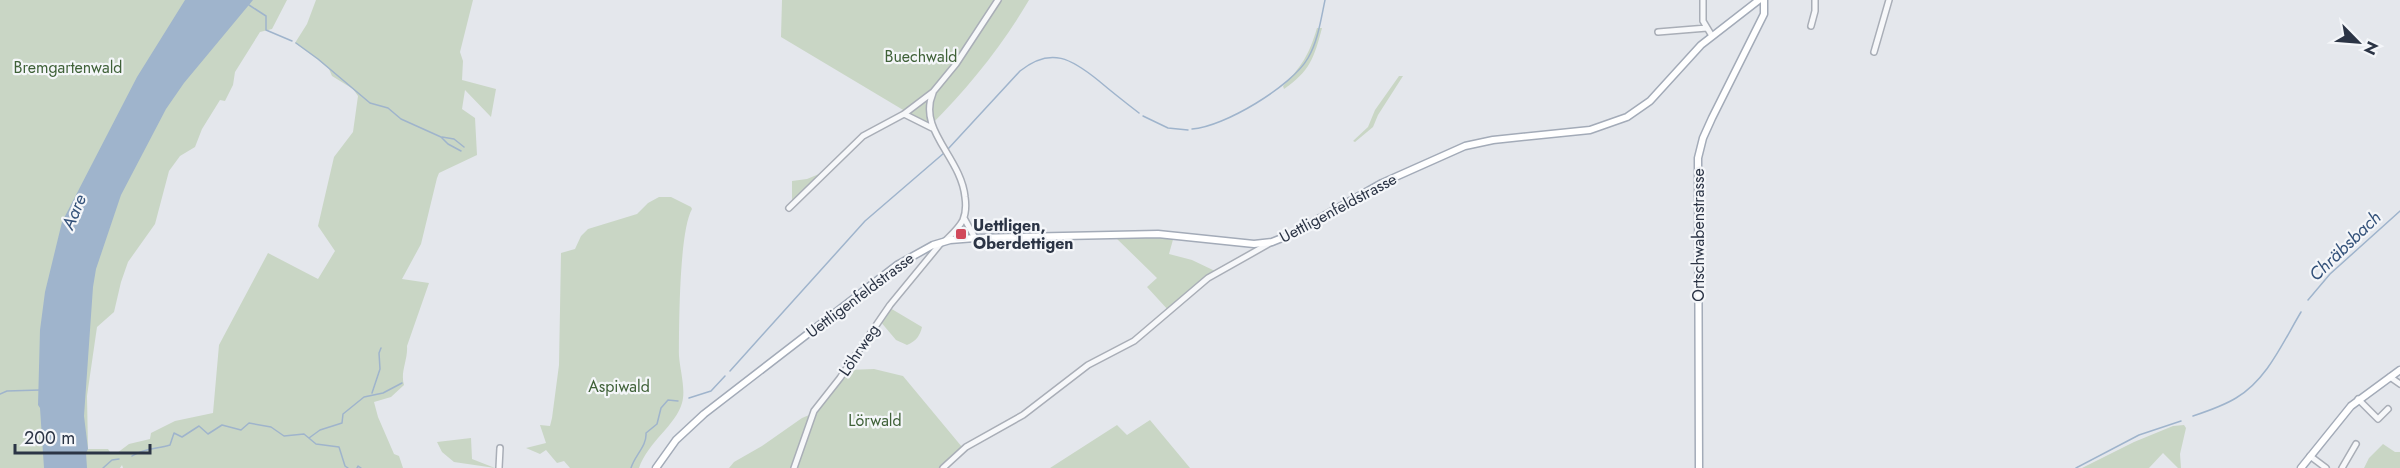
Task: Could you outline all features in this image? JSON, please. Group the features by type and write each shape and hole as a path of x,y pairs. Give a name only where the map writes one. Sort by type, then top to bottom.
{"main road":[{"name":"Ortschwabenstrasse","path":"1699,468 1698,158 1703,138 1712,118 1760,21 1759,1"},
{"name":"Uettligenfeldstrasse","path":"656,468 676,440 704,414 917,252 943,242 975,238 1158,234 1250,244 1272,242 1292,234 1382,183 1465,146 1492,140 1590,130 1627,117 1650,101 1693,52 1759,1"},
{"path":"2301,468 2339,418 2358,399 2400,370"}],"street":[{"path":"789,208 864,136 904,114 933,92 956,64 998,0"},
{"path":"1703,0 1704,21 1712,36"},
{"path":"1811,26 1815,0"},
{"path":"1874,52 1889,0"},
{"path":"1658,32 1707,28"},
{"path":"933,92 928,112 933,129 957,169 964,192 964,218 975,238"},
{"path":"904,114 933,129"},
{"name":"Löhrweg","path":"794,468 814,411 840,378 890,305 964,218"},
{"path":"943,468 962,450 1023,415 1088,365 1134,341 1208,278 1272,242"},
{"path":"1250,244 1251,254"},
{"path":"2390,377 2400,384"},
{"path":"2358,399 2378,418 2388,409"},
{"path":"2342,468 2356,444"},
{"path":"499,468 500,448"},
{"path":"2310,456 2326,468"}],"green space":[{"name":"Bremgartenwald","path":"0,0 287,0 272,29 260,32 235,72 233,85 225,101 220,100 202,129 195,147 180,156 169,171 155,224 128,262 114,312 97,327 87,396 88,449 108,449 110,452 117,453 129,444 150,439 151,433 175,421 213,413 219,345 268,253 318,279 335,251 318,226 334,157 353,132 358,96 353,89 332,76 329,69 295,43 307,24 316,0 473,0 460,52 463,61 462,80 496,89 491,117 465,90 462,109 475,118 477,155 439,173 421,244 402,279 429,283 407,346 404,385 391,397 374,402 394,454 399,456 403,468 123,468 122,465 120,468 0,468"},
{"name":"Buechwald","path":"782,0 1029,0 984,66 930,126 781,37"},
{"path":"1317,28 1322,28 1310,63 1300,76 1284,89 1283,86 1304,60"},
{"path":"1399,76 1403,76 1373,127 1355,142 1353,141 1368,127 1375,110"},
{"path":"824,172 792,204 792,181 807,179"},
{"name":"Aspiwald","path":"659,197 671,197 692,209 684,238 682,258 679,356 683,386 682,403 674,419 649,450 639,468 570,468 564,461 557,463 546,450 540,454 526,448 546,443 540,425 550,426 552,418 559,365 561,253 575,249 581,236 588,229 637,214 648,203"},
{"path":"1114,236 1174,236 1169,254 1192,260 1215,271 1169,311 1147,287 1157,278"},
{"path":"890,308 922,327 919,336 913,342 907,345 896,340 880,321"},
{"name":"Lörwald","path":"874,369 903,376 962,447 941,468 729,468 734,462 802,418 814,413 847,370"},
{"path":"1150,420 1190,468 1050,468 1117,425 1127,435"},
{"path":"2184,425 2186,428 2180,454 2181,468 2178,468 2163,453 2149,468 2082,468 2134,442 2173,426"},
{"path":"471,438 472,459 495,468 454,462 442,452 437,442"},
{"path":"2383,444 2395,452 2400,452 2400,468 2364,468 2369,458"}],"water":[{"name":"Aare","path":"185,0 253,0 184,83 166,109 121,195 96,269 93,287 84,416 88,449 87,468 44,468 38,405 40,330 45,292 62,222 137,77"}],"waterway":[{"path":"1192,129 1206,127 1239,113 1288,81 1308,58 1319,30 1325,0"},
{"path":"249,5 266,16 266,30 292,41"},
{"path":"296,43 370,103 388,108 401,119 441,137 461,151"},
{"path":"948,149 1020,71 1031,63 1052,57 1061,58 1080,67 1139,113"},
{"path":"1143,116 1168,128 1188,130"},
{"path":"442,137 454,139 464,147"},
{"path":"730,371 865,221 944,153"},
{"name":"Chräbsbach","path":"2308,300 2330,274 2400,211"},
{"name":"Chräbsbach","path":"2193,416 2231,401 2257,381 2273,360 2301,312"},
{"path":"372,393 380,369 381,348"},
{"path":"689,398 711,391 725,376"},
{"path":"309,438 320,430 342,423 343,414 364,397 383,393 402,383"},
{"path":"0,394 7,391 40,390"},
{"path":"631,468 645,442 646,433 657,424 661,408 668,400 678,401"},
{"name":"Chräbsbach","path":"2076,468 2139,435 2181,421"},
{"path":"132,456 146,450 170,445 174,433 182,437 199,426 208,434 222,425 241,430 249,423 271,427 284,436 304,434 316,444 339,447 345,466 348,468"},
{"path":"103,468 112,460 119,459"},
{"path":"357,468 358,466 361,468"}],"place":[{"name":"Uettligen, Oberdettigen","path":"961,234"}]}
